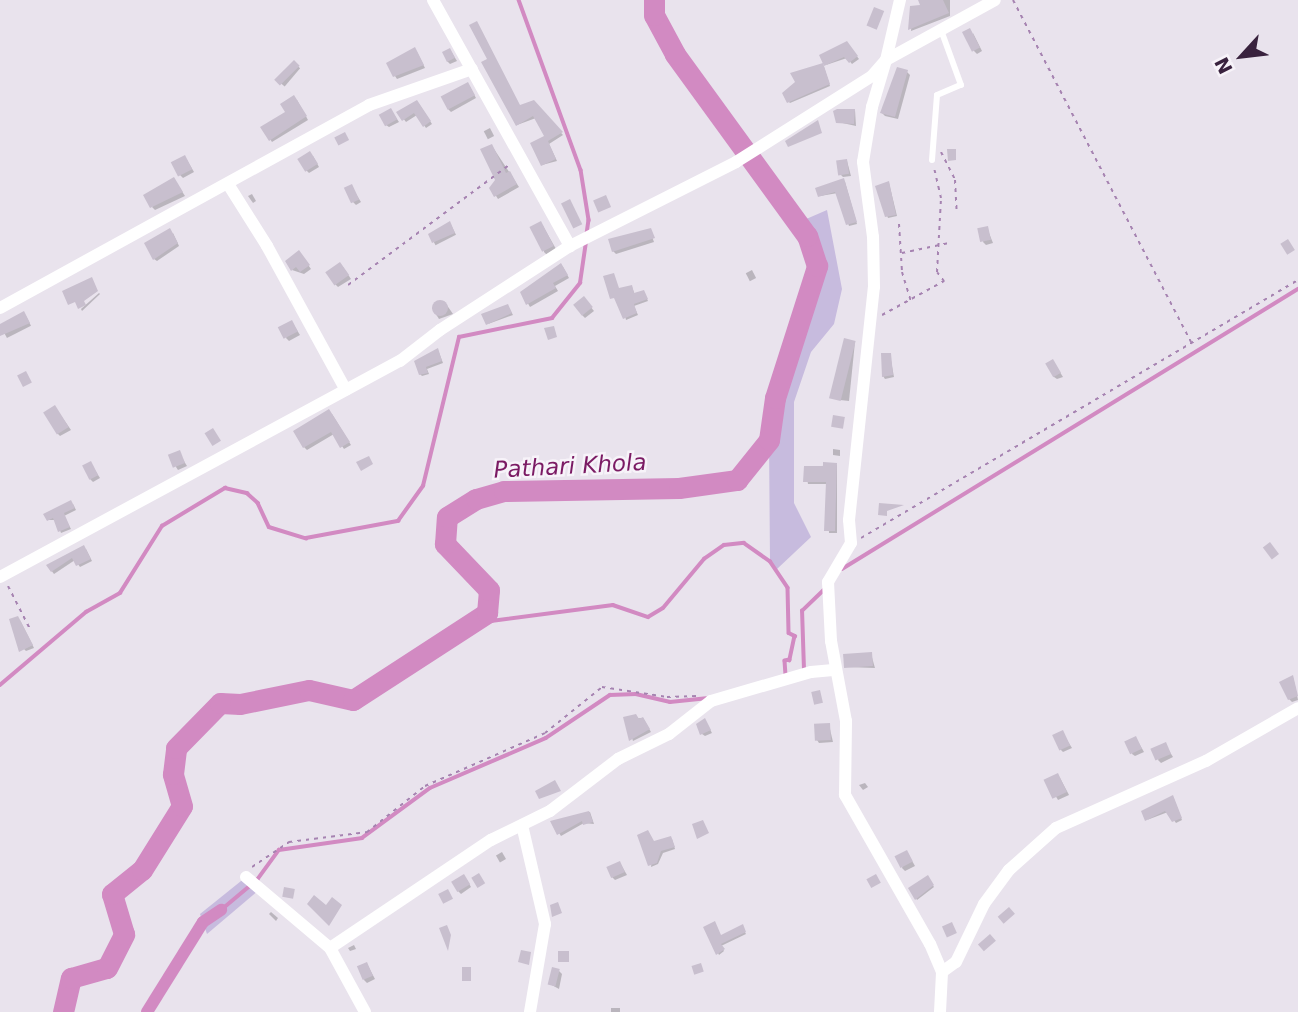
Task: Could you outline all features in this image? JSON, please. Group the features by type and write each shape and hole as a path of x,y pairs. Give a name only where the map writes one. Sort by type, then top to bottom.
{"street":[{"path":"433,0 570,246"},
{"path":"900,0 863,162 873,237 872,320 849,520 851,543 828,582 836,670 846,721 845,795 942,972 940,1012"},
{"path":"1,576 400,361 440,330 570,246 736,162 872,76 886,60 995,0"},
{"path":"0,308 369,105 472,69"},
{"path":"228,184 267,246 346,390"},
{"path":"330,948 491,840 550,811 618,759 669,734 710,701 811,672 836,670"},
{"path":"942,972 956,962 984,904 1009,870 1056,828 1206,761 1298,708"},
{"path":"522,825 545,924 530,1012"},
{"path":"246,877 330,948 365,1012"}],"lane":[{"path":"932,160 937,95 961,85 941,30"}],"path":[{"path":"1013,0 1192,343"},
{"path":"932,141 951,166 957,214"},
{"path":"872,320 911,302 944,281 937,272 941,198 932,160"},
{"path":"348,285 513,163"},
{"path":"899,224 901,253 911,302"},
{"path":"901,253 949,243"},
{"path":"851,543 1298,280"},
{"path":"1,576 30,629"},
{"path":"246,877 250,868 289,842 367,832 425,786 544,733 602,687 667,697 700,696"}],"shaded area":[{"path":"827,210 842,289 834,324 811,352 794,402 794,503 811,537 777,569 770,561 769,440 775,398 817,266 807,236 797,223"},
{"path":"246,877 260,889 207,934 200,914"}],"building":[{"path":"918,0 943,0 949,13 908,30 910,6 920,5"},
{"path":"874,7 884,11 877,30 867,26"},
{"path":"477,21 520,105 534,100 563,132 548,141 556,159 541,166 530,143 544,136 533,116 516,126 481,62 487,59 469,25"},
{"path":"970,28 980,48 972,52 962,32"},
{"path":"847,41 858,56 849,63 844,57 824,66 819,55"},
{"path":"415,47 424,65 393,77 386,63"},
{"path":"450,48 455,58 447,62 442,52"},
{"path":"294,60 300,66 280,85 274,80"},
{"path":"823,63 830,84 787,103 782,93 795,82 790,73"},
{"path":"897,67 908,70 895,117 880,113"},
{"path":"468,82 475,95 448,110 441,97"},
{"path":"294,95 307,116 269,141 260,127 285,112 280,104"},
{"path":"417,100 431,121 423,127 414,113 402,121 396,112"},
{"path":"391,108 397,119 385,126 379,115"},
{"path":"855,109 854,124 836,123 833,111"},
{"path":"818,120 822,133 788,147 785,141"},
{"path":"345,132 349,140 338,145 334,137"},
{"path":"492,144 506,173 510,171 517,184 494,197 489,188 495,180 480,149"},
{"path":"947,149 956,149 956,160 948,161"},
{"path":"310,151 318,164 305,172 297,159"},
{"path":"185,155 192,169 178,177 171,162"},
{"path":"847,159 849,174 838,175 836,161"},
{"path":"174,177 183,192 150,208 143,195"},
{"path":"844,178 857,222 846,225 835,192 818,197 815,188"},
{"path":"889,181 896,215 885,217 875,186"},
{"path":"352,184 359,199 351,203 344,188"},
{"path":"606,195 611,207 598,212 593,200"},
{"path":"570,199 582,224 573,229 561,203"},
{"path":"450,221 455,233 432,243 428,234"},
{"path":"541,221 554,246 542,252 529,227"},
{"path":"988,226 991,240 980,242 977,228"},
{"path":"170,228 178,243 153,260 144,243"},
{"path":"651,228 655,238 612,252 608,239"},
{"path":"1288,239 1295,250 1287,255 1280,244"},
{"path":"299,250 310,265 300,272 296,267 291,271 285,261"},
{"path":"340,262 349,275 334,285 325,272"},
{"path":"561,263 568,275 553,283 556,288 526,305 520,292"},
{"path":"614,273 619,288 632,285 634,293 644,290 648,299 634,304 637,313 623,319 614,298 610,299 603,276"},
{"path":"92,277 98,291 84,301 86,305 78,309 75,302 68,305 62,291"},
{"path":"584,296 593,307 582,316 573,305"},
{"path":"437,300 443,300 448,308 446,314 437,316 432,311 432,305"},
{"path":"508,304 512,313 486,325 481,314"},
{"path":"24,311 30,323 0,336 0,324"},
{"path":"292,320 298,332 284,339 278,327"},
{"path":"554,326 557,337 548,340 544,328"},
{"path":"844,338 856,341 841,401 829,398"},
{"path":"438,348 442,361 426,367 428,373 419,375 414,361"},
{"path":"881,353 891,353 893,375 882,377"},
{"path":"1053,359 1061,373 1053,377 1045,364"},
{"path":"26,371 32,383 23,387 17,376"},
{"path":"55,405 69,427 57,434 43,412"},
{"path":"329,409 350,442 340,448 331,432 303,448 293,431"},
{"path":"833,415 845,417 843,429 831,427"},
{"path":"213,428 221,441 212,446 205,433"},
{"path":"180,450 185,463 173,468 168,455"},
{"path":"369,456 373,464 361,471 356,462"},
{"path":"91,461 98,475 89,480 82,466"},
{"path":"823,462 837,463 835,531 824,531 826,482 803,482 804,466 823,466"},
{"path":"71,500 75,508 64,513 70,527 58,532 53,518 47,521 43,514"},
{"path":"879,503 904,505 887,511 887,516 878,515"},
{"path":"1270,542 1279,554 1272,559 1263,547"},
{"path":"84,545 91,559 76,566 72,558 51,572 46,565"},
{"path":"18,616 33,645 19,652 9,619"},
{"path":"872,652 873,666 844,668 843,654"},
{"path":"1293,675 1298,696 1288,700 1279,682"},
{"path":"820,690 823,703 814,705 811,692"},
{"path":"636,714 639,719 643,717 650,729 629,741 623,717"},
{"path":"705,718 711,730 700,735 696,724"},
{"path":"830,723 831,740 815,741 814,724"},
{"path":"1063,730 1070,745 1059,750 1052,735"},
{"path":"1136,736 1142,749 1130,754 1124,741"},
{"path":"1166,742 1171,754 1155,761 1150,749"},
{"path":"1058,773 1067,792 1052,799 1043,780"},
{"path":"555,780 561,791 539,799 535,791"},
{"path":"1173,795 1182,818 1172,822 1165,811 1145,821 1141,811"},
{"path":"589,811 593,822 583,825 582,821 557,835 550,821"},
{"path":"703,820 709,833 697,839 692,824"},
{"path":"648,830 654,841 671,836 675,847 661,851 657,863 648,866 637,835"},
{"path":"907,850 913,862 900,868 895,856"},
{"path":"620,861 625,872 611,878 606,867"},
{"path":"479,873 485,883 477,888 471,878"},
{"path":"464,874 470,884 457,892 451,882"},
{"path":"876,874 881,883 871,888 866,879"},
{"path":"928,875 934,885 915,900 908,888"},
{"path":"284,887 295,889 293,899 282,897"},
{"path":"448,889 453,899 443,904 438,894"},
{"path":"314,895 326,905 332,897 342,905 329,926 307,904"},
{"path":"558,902 562,913 552,917 550,905"},
{"path":"1009,907 1015,914 1004,924 998,917"},
{"path":"715,921 721,935 743,924 746,932 721,944 725,949 716,955 703,927"},
{"path":"952,922 957,933 947,937 942,926"},
{"path":"447,925 451,935 448,951 439,928"},
{"path":"990,934 996,941 984,951 978,944"},
{"path":"521,950 531,952 529,965 518,962"},
{"path":"558,951 569,951 569,962 558,962"},
{"path":"367,962 373,976 363,980 357,966"},
{"path":"701,963 704,972 694,975 691,966"},
{"path":"462,967 471,967 471,981 462,981"},
{"path":"552,967 560,969 555,986 548,984"}],"waterway":[{"path":"519,0 581,170 589,220 587,234"},
{"name":"Pathari Khola","path":"63,1012 71,978 107,968 124,934 112,894 142,870 182,806 173,774 176,748 220,703 240,704 309,690 353,700 487,613 489,590 445,544 447,517 476,499 504,491 679,488 737,480 769,440 775,398 817,266 807,236 675,54 654,15 654,0"},
{"path":"0,685 86,612 120,593 162,526 225,488 247,493 258,503 269,527 306,538 398,521 423,486 459,337 552,318 580,283 586,242"},
{"path":"842,569 1298,289"},
{"path":"476,623 613,605 648,617 663,608 704,559 724,545 744,543 770,561 788,588 789,633 795,636 790,660 785,661 786,676"},
{"path":"804,670 802,611 824,590"},
{"path":"221,910 257,880 279,850 362,838 430,788 546,738 610,695 636,694 670,702 706,698"},
{"path":"147,1012 203,922 221,910"}]}
